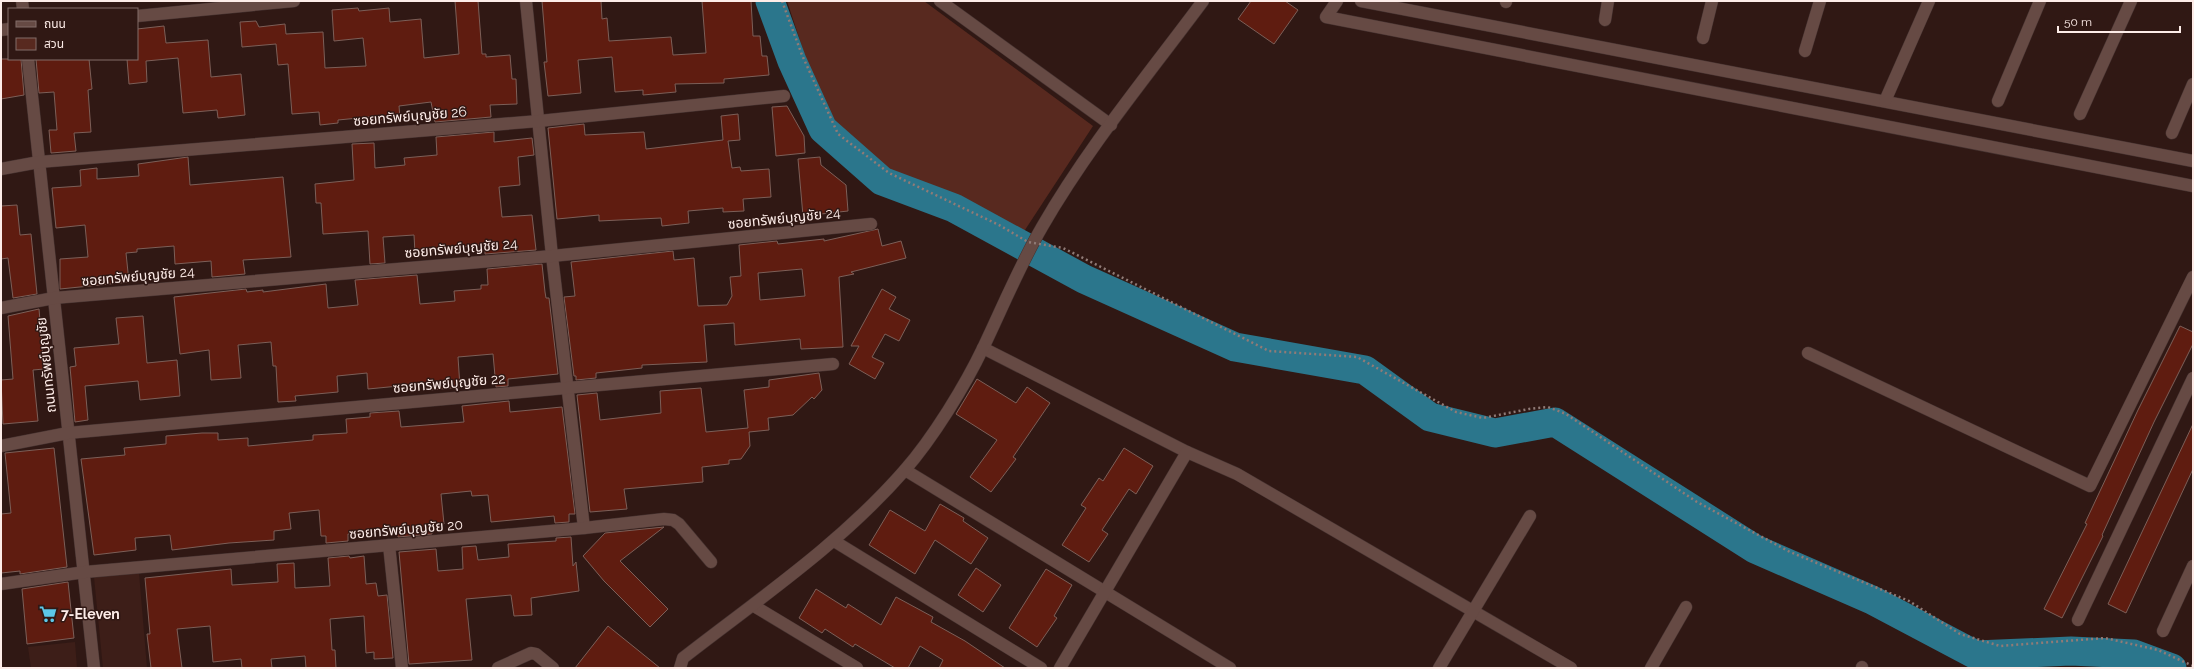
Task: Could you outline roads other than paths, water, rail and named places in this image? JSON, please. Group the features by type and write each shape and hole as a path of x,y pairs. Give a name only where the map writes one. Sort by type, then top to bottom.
{"street":[{"path":"138,16 294,1"},
{"path":"526,1 552,256 584,528"},
{"path":"940,1 1111,125"},
{"path":"680,668 683,658 754,606 834,541 861,517 905,470 931,434 983,348 1042,228 1111,125 1203,1"},
{"path":"1337,1 1326,17 2193,186"},
{"path":"1361,1 2193,161"},
{"path":"1605,20 1608,1"},
{"path":"1704,38 1712,1"},
{"path":"1805,51 1820,1"},
{"path":"1884,101 1929,1"},
{"path":"1998,101 2040,1"},
{"path":"2080,114 2131,1"},
{"name":"ถนนทรัพย์บุญชัย","path":"28,60 94,668"},
{"path":"2172,133 2193,84"},
{"name":"ซอยทรัพย์บุญชัย 26","path":"1,169 39,162 539,121 784,96"},
{"name":"ซอยทรัพย์บุญชัย 24","path":"1,308 54,298 552,256 871,224"},
{"path":"1808,353 2090,486 2193,277"},
{"path":"983,348 1187,452 1237,474 1571,668"},
{"name":"ซอยทรัพย์บุญชัย 22","path":"1,446 68,433 833,364"},
{"path":"2078,620 2193,378"},
{"path":"1060,668 1187,452"},
{"path":"905,470 1230,668"},
{"path":"1439,668 1530,516"},
{"name":"ซอยทรัพย์บุญชัย 20","path":"1,584 84,572 673,520 687,532 711,562"},
{"path":"834,541 1040,668"},
{"path":"389,545 402,668"},
{"path":"2163,631 2193,566"},
{"path":"754,606 857,668"},
{"path":"1651,668 1686,607"},
{"path":"498,668 531,653 536,654 553,668"}],"waterway":[{"path":"770,1 792,61 823,129 882,181 954,208 1084,279 1235,347 1365,370 1430,417 1495,433 1555,422 1755,549 1872,600 1976,655 2071,651 2134,654 2172,668"}],"place":[{"name":"7-Eleven","path":"48,614"}]}
